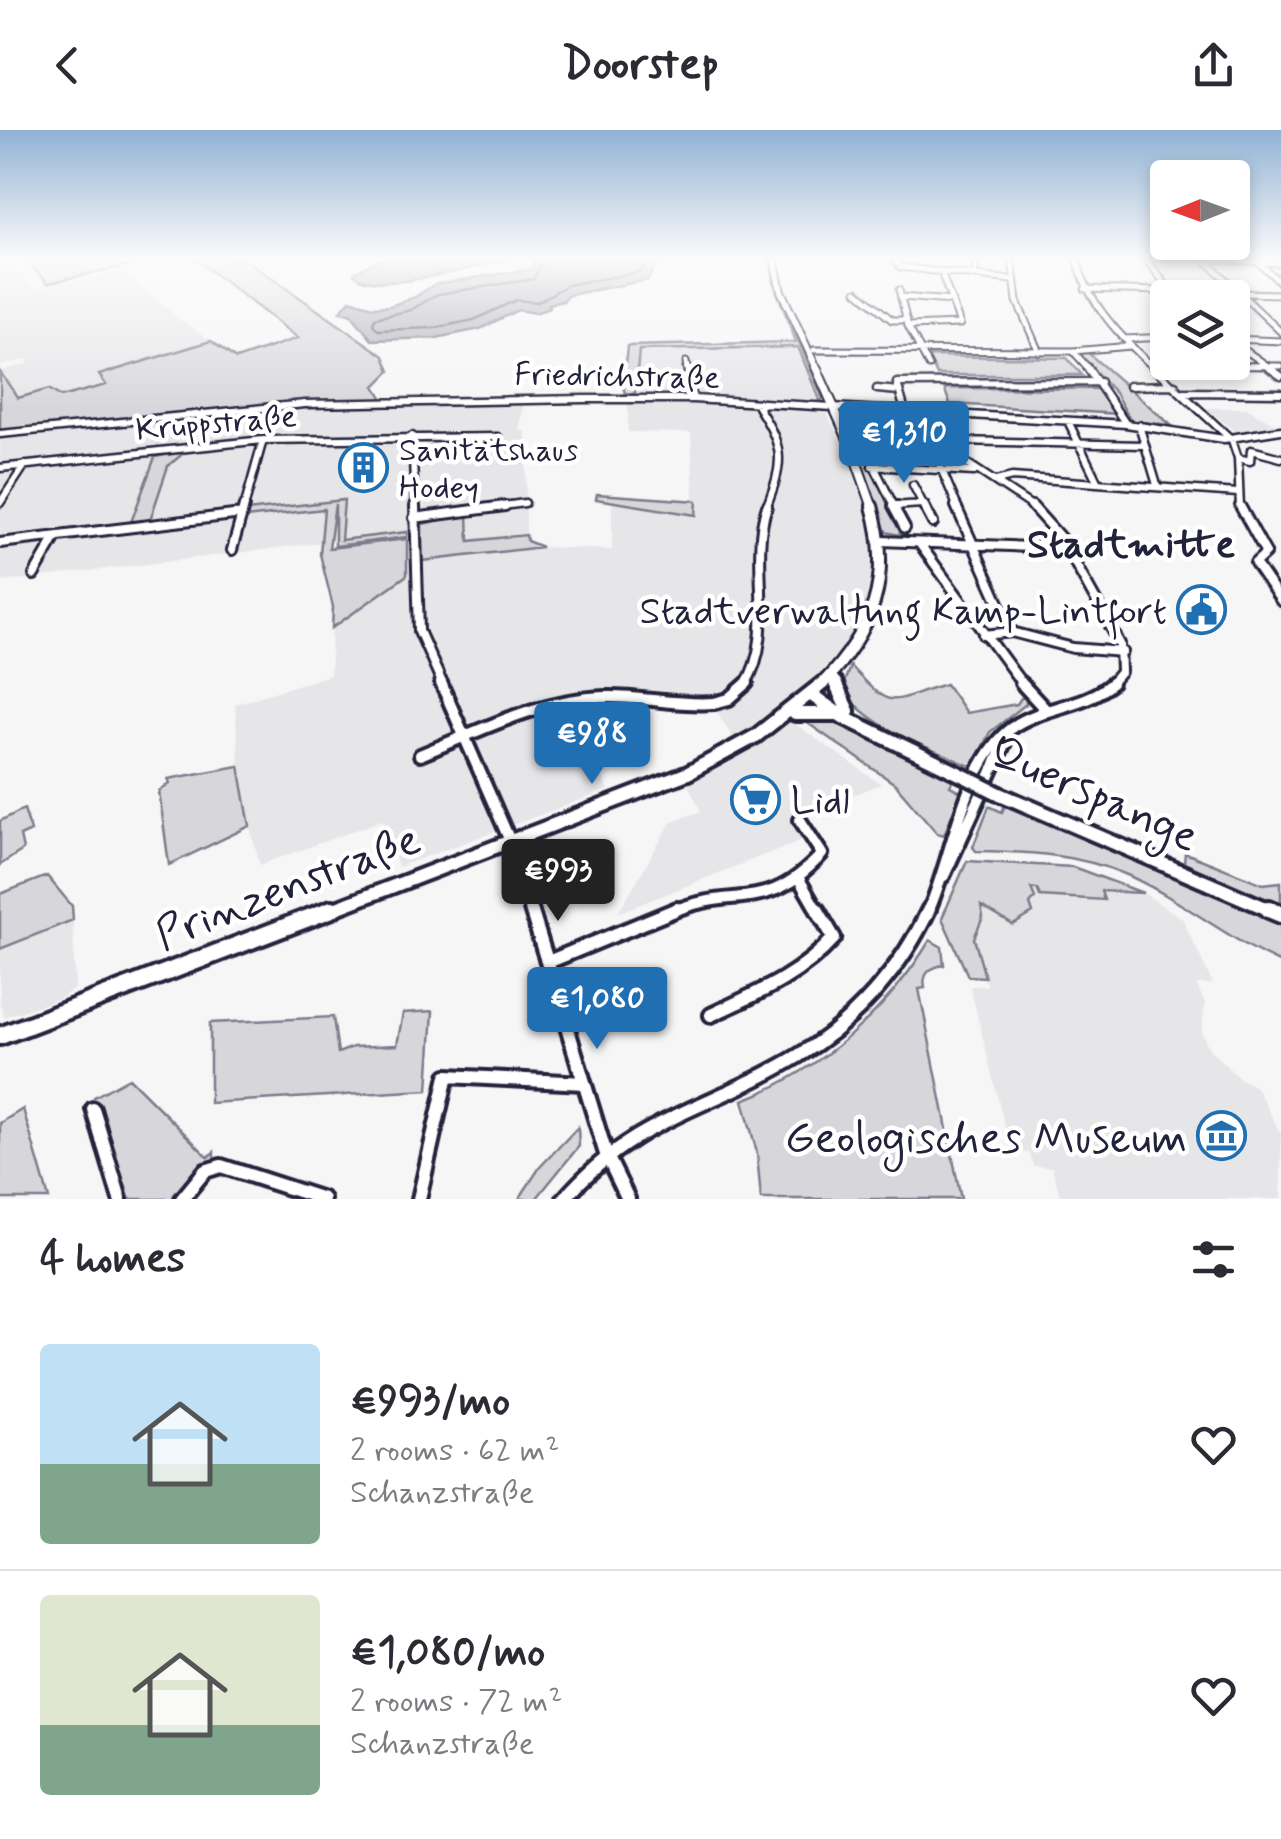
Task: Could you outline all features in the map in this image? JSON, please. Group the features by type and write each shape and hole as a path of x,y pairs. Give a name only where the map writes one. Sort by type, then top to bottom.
{"main road":[{"path":"789,309 859,470 881,541"},
{"name":"Prinzenstraße","path":"0,1036 718,760 790,715 831,675 873,608 881,568 881,541"},
{"path":"790,715 846,714 831,675"},
{"name":"Querspange","path":"815,693 881,734 1000,794 1281,914"}],"street":[{"path":"879,309 892,320 958,326 961,322 955,309"},
{"path":"904,309 930,366"},
{"path":"1023,309 1039,352"},
{"path":"1101,309 1150,362"},
{"path":"1257,309 1281,332"},
{"path":"1124,338 1150,337"},
{"path":"1250,340 1281,341"},
{"path":"814,350 1039,352 1131,346"},
{"path":"1073,351 1100,382 1126,424"},
{"path":"1250,353 1281,376"},
{"path":"686,362 693,399"},
{"path":"1250,366 1281,366"},
{"path":"564,1199 606,1154 644,1126 786,1062 828,1035 892,972 915,936 1012,729 1046,710 1110,686 1120,672 1123,652 1072,556 1062,547 1046,517 909,425 898,380 1100,382"},
{"path":"1170,380 1232,440 1238,458 1241,510 1266,553 1254,563 1281,601"},
{"path":"1129,386 1175,385"},
{"path":"877,390 900,391"},
{"path":"1184,392 1281,393"},
{"name":"Friedrichstraße","path":"0,434 348,401 693,399 1126,424 1232,440"},
{"path":"420,755 558,702 610,697 709,704 732,698 743,690 751,674 760,613 761,518 781,462 772,429 758,407 762,404"},
{"path":"851,420 904,528"},
{"path":"1068,420 1098,482"},
{"path":"1139,425 1157,485"},
{"path":"1232,440 1281,430"},
{"path":"857,438 888,433 900,448 908,448"},
{"path":"412,436 418,631 510,842 606,1154 628,1199"},
{"name":"Kruppstraße","path":"0,468 263,440 498,436"},
{"path":"232,550 263,440"},
{"path":"1012,632 976,546 947,494 935,454 940,447 955,441 1144,445"},
{"path":"1238,458 1250,461 1251,450 1281,458"},
{"path":"0,503 25,465"},
{"path":"872,466 978,471"},
{"path":"996,481 1012,477 1238,493"},
{"path":"913,485 933,523"},
{"path":"414,518 525,504"},
{"path":"893,506 922,504"},
{"path":"0,542 242,514"},
{"path":"34,576 56,536"},
{"path":"881,541 1062,547"},
{"path":"919,543 1006,667 1046,710"},
{"path":"984,635 1012,632 1072,648 1123,652"},
{"path":"548,962 687,905 765,896 799,878 822,854 800,820"},
{"path":"711,1016 800,973 813,955 834,938 799,878"},
{"path":"419,1199 446,1076 584,1083"},
{"path":"92,1109 120,1199"},
{"path":"182,1199 205,1171 221,1166 322,1199"}],"shaded area":[{"path":"0,309 167,309 211,341 100,375 107,384 66,397 54,396 49,389 18,398 0,371 29,363 27,359 0,366"},
{"path":"260,309 316,309 384,356 390,371 375,386 383,399 0,434 0,372 18,398 49,389 61,397 106,385 99,375 211,341 236,359 298,338"},
{"path":"783,309 823,399 820,401 798,347 639,350 635,394 625,393 623,387 627,346 796,342"},
{"path":"796,347 871,509 878,542 877,578 866,614 842,649 781,714 881,784 791,820 802,840 618,913 671,822 701,811 686,781 686,768 734,739 715,709 600,703 577,709 608,790 398,867 383,820 260,865 241,793 235,704 330,675 332,628 407,575 407,532 0,582 0,434 305,404 524,400 519,431 526,431 526,535 469,542 424,522 422,561 542,547 612,550 612,503 596,499 597,494 694,500 691,433 628,432 628,402 640,397 635,394 639,350"},
{"path":"1087,352 1171,425 1131,421 1115,393 1079,355"},
{"path":"928,356 1067,358 1082,375 937,375"},
{"path":"944,388 1105,389 1121,414 950,404"},
{"path":"1206,408 1246,408 1279,426 1237,433"},
{"path":"843,414 856,417 847,418 849,426 898,518 900,533 912,538 886,532"},
{"path":"186,451 168,466 149,523 130,525 155,457"},
{"path":"597,494 697,501 696,515 596,499"},
{"path":"344,500 341,540 407,532 407,537 335,546 335,504 329,548 407,539 407,575 332,628 333,607 320,554 324,509 245,518 247,511"},
{"path":"468,514 469,541 526,535 527,541 542,547 422,561 422,524"},
{"path":"850,666 885,698 902,698 946,684 966,713 1017,704 1021,698 1025,698 1026,704 990,732 972,767 901,736 868,716 842,689"},
{"path":"825,714 954,778 950,786 961,792 944,835 937,833 895,784 809,724"},
{"path":"239,766 250,826 169,865 159,791 170,783 168,779"},
{"path":"1006,803 1281,920 1281,963 1147,885 1109,868 1053,856 976,851 973,847 989,806 1002,812"},
{"path":"24,809 31,831 20,836 23,850 0,865 0,821"},
{"path":"1185,853 1263,884 1281,882 1281,906 1184,863"},
{"path":"967,861 1073,867 1143,893 1101,891 1104,900 1040,896 1037,889 1031,888 1035,898 1030,904 1033,913 1013,925 981,906 983,917 974,938 985,977 968,976 942,918"},
{"path":"47,876 72,906 73,920 0,949 0,894"},
{"path":"974,885 1037,888 1104,899 1101,891 1143,893 1182,918 1213,984 1196,984 1205,1003 1202,1033 1209,1049 1240,1079 1256,1087 1281,1134 1281,1199 1061,1199 1052,1167 1033,1166 1029,1153 1011,1152 970,986 987,986 974,938 983,917"},
{"path":"73,920 75,988 59,999 4,1017 0,1003 0,949"},
{"path":"930,940 942,947 944,965 928,972 925,988 919,989 961,1199 761,1199 757,1153 743,1100 799,1073 850,1035 894,990"},
{"path":"433,1011 428,1090 210,1103 210,1023 333,1017 338,1053 353,1047 397,1045 403,1013"},
{"path":"129,1078 208,1157 214,1152 214,1159 200,1168 175,1199 125,1199 94,1097"},
{"path":"23,1109 49,1199 0,1199 0,1123"},
{"path":"578,1127 579,1146 536,1199 519,1199 540,1167"}],"water":[{"path":"343,309 547,309 535,313 518,310 480,329 436,338 372,340 351,314 340,312"}],"place":[{"name":"Sanitätshaus Hodey","path":"364,467"},
{"name":"Stadtverwaltung Kamp-Lintfort","path":"1202,610"},
{"name":"Lidl","path":"756,800"},
{"name":"Geologisches Museum","path":"1222,1136"}],"district":[{"name":"Stadtmitte","path":"1131,543"}]}
